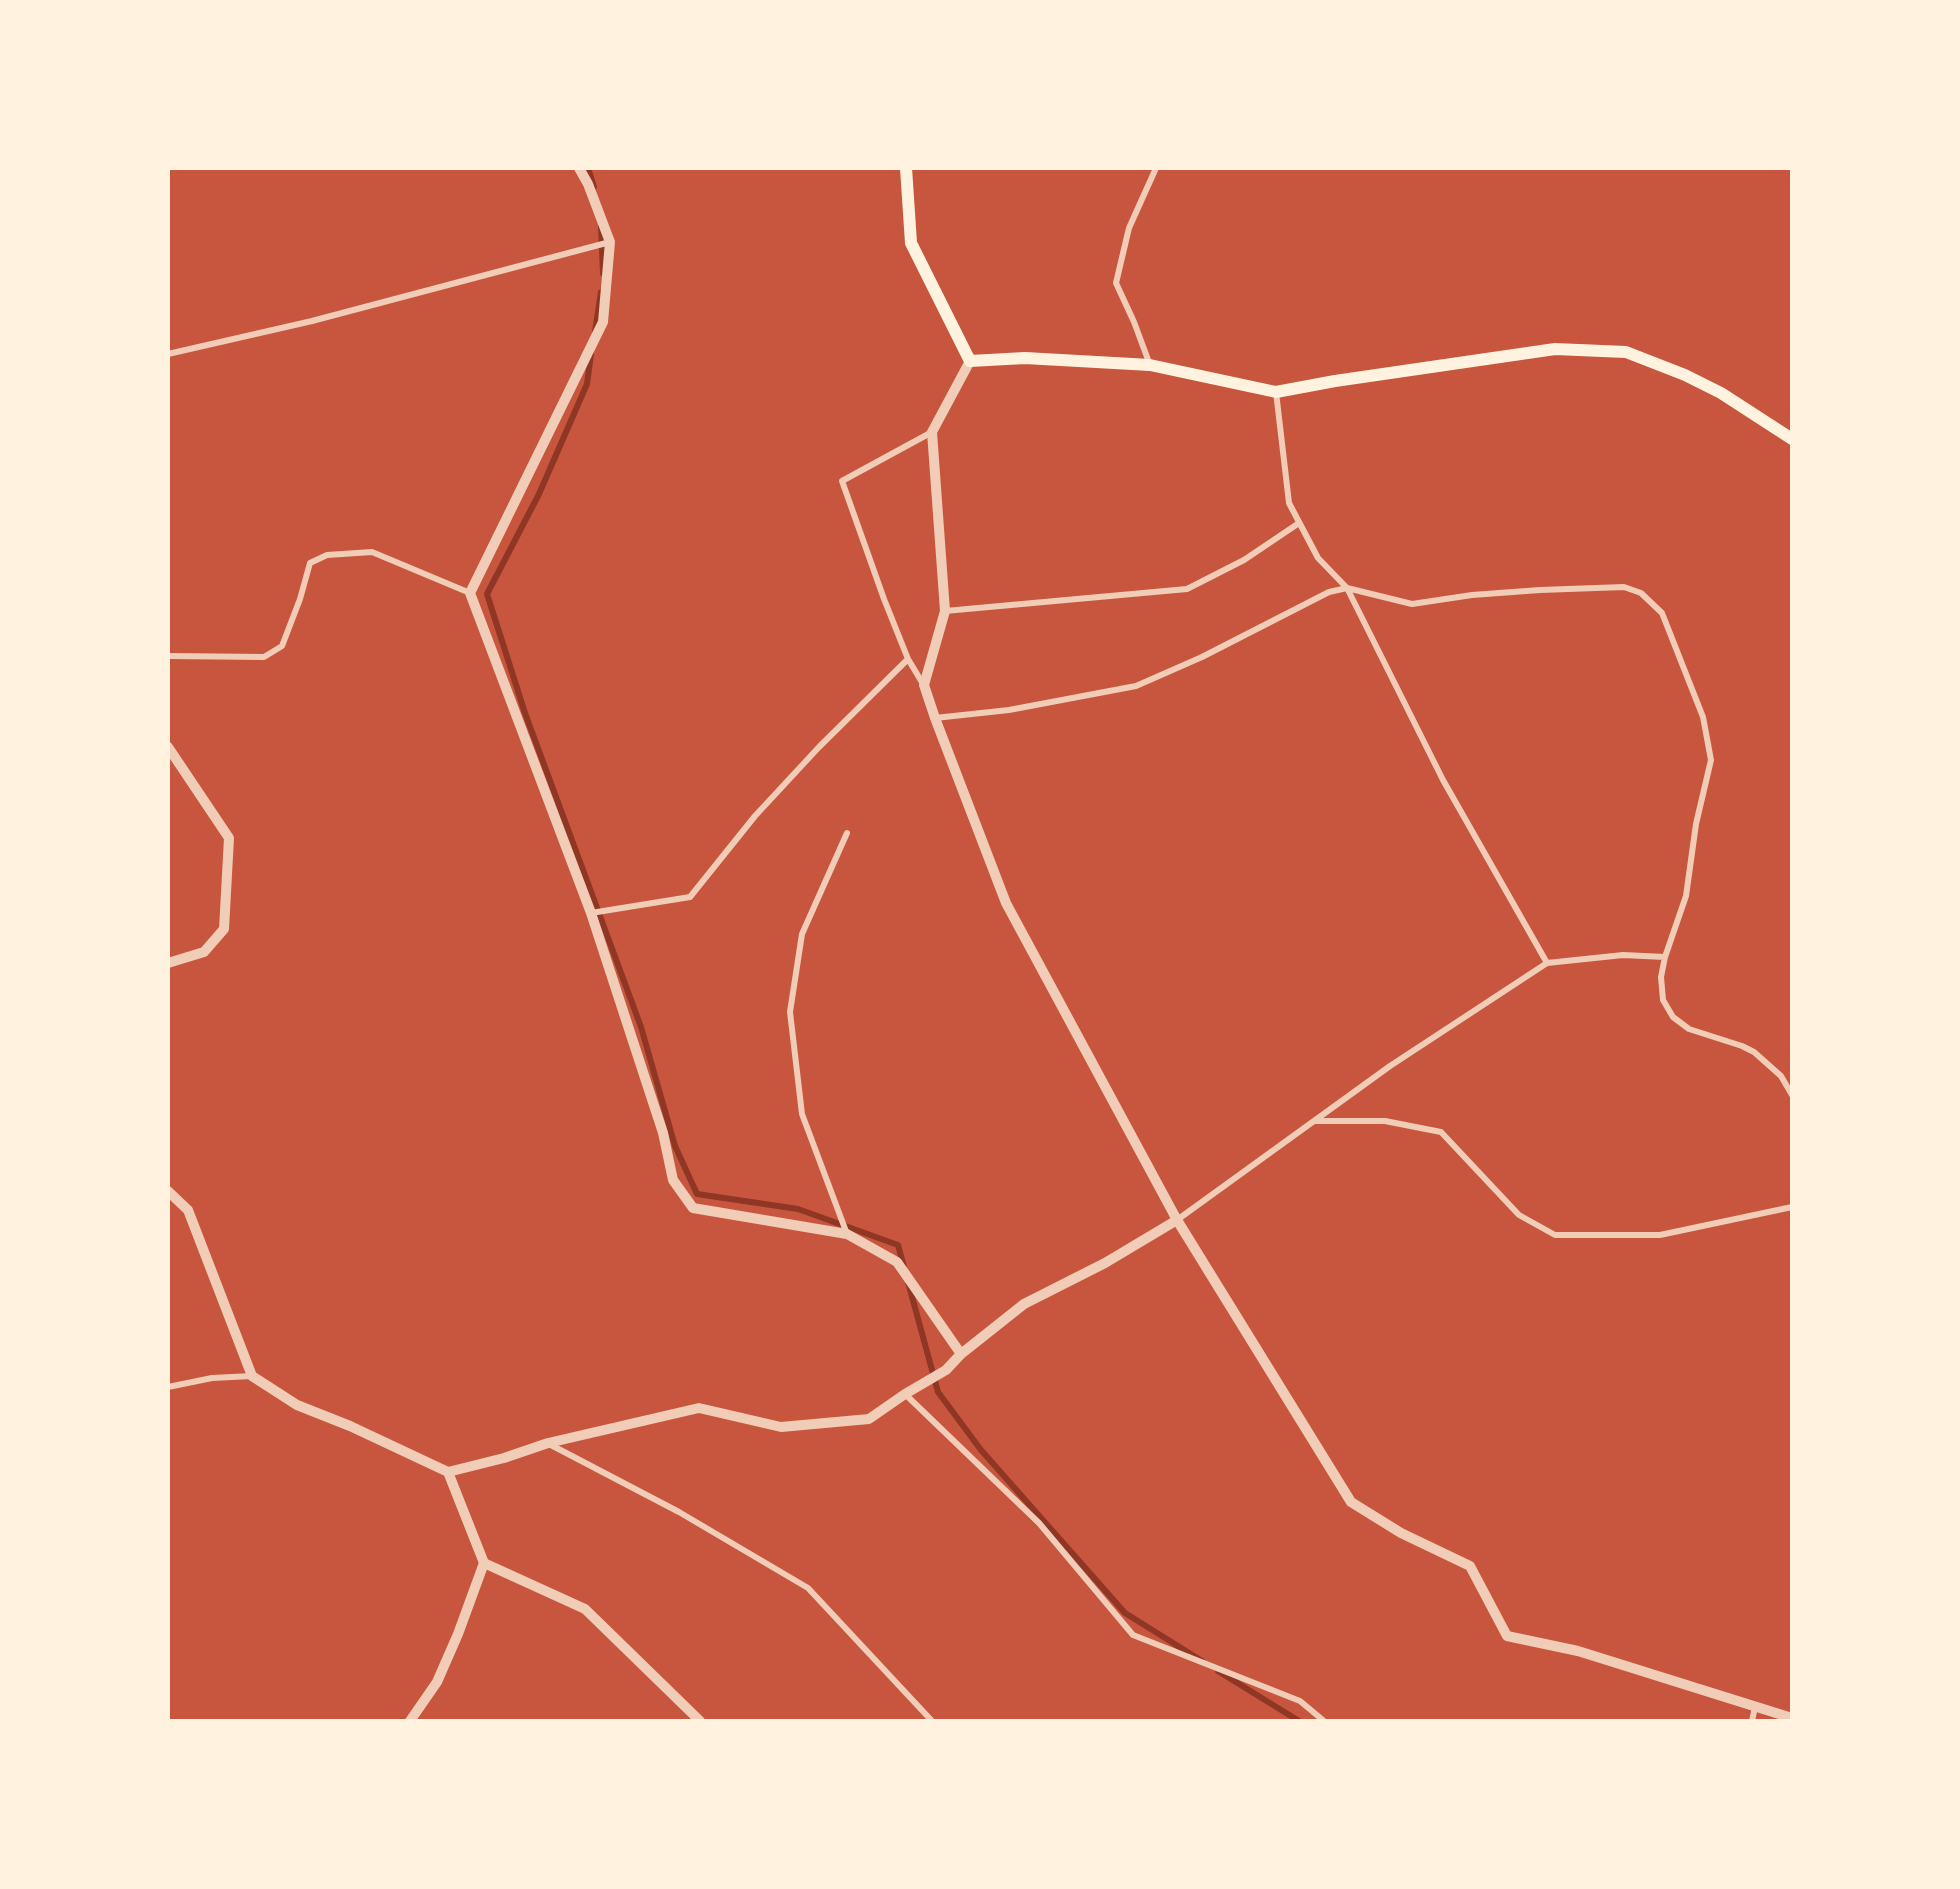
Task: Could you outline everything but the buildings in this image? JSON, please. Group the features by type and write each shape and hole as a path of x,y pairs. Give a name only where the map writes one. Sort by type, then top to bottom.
{"main road":[{"path":"906,168 911,243 970,361 1026,358 1150,365 1276,392 1346,379 1555,349 1626,352 1685,375 1721,393 1792,439"}],"street":[{"path":"470,593 603,322 610,242 588,184 579,168"},
{"path":"1150,365 1116,283 1129,228 1156,168"},
{"path":"168,354 312,321 610,242"},
{"path":"924,685 945,611 932,432 970,361"},
{"path":"1276,392 1289,503 1318,558 1347,588 1443,780 1547,963"},
{"path":"932,432 842,480 884,598 908,659 924,685 1006,903 1177,1220 1351,1502 1401,1533 1470,1566 1507,1636 1578,1651 1792,1718"},
{"path":"945,611 1187,589 1244,560 1299,523"},
{"path":"168,656 264,657 282,646 300,599 310,563 327,555 372,552 470,593 591,913 663,1133 674,1180 693,1208 847,1234 897,1262 961,1354"},
{"path":"935,718 1009,710 1136,686 1202,657 1329,592 1347,588 1412,604 1472,595 1624,587 1641,593 1662,613 1703,717 1712,760 1696,824 1686,896 1665,957 1661,977 1663,1000 1673,1017 1689,1029 1754,1052 1781,1076 1792,1095"},
{"path":"591,913 690,897 771,798 908,659"},
{"path":"168,747 229,838 224,929 204,952 168,963"},
{"path":"847,833 802,934 790,1012 802,1114 847,1234"},
{"path":"168,1387 212,1378 252,1376 297,1405 350,1426 448,1472 504,1458 548,1443 699,1408 781,1427 869,1419 946,1370 961,1354 1024,1304 1105,1263 1177,1220 1390,1066 1547,963 1623,955 1665,957"},
{"path":"1314,1121 1385,1121 1441,1132 1519,1215 1555,1235 1660,1235 1792,1207"},
{"path":"168,1191 188,1210 252,1376"},
{"path":"905,1394 1039,1523 1133,1635 1300,1701 1324,1721"},
{"path":"548,1443 679,1512 808,1588 932,1721"},
{"path":"410,1721 438,1682 484,1563 448,1472"},
{"path":"484,1563 585,1609 700,1721"},
{"path":"1752,1721 1755,1707"}],"waterway":[{"path":"588,168 594,187"},
{"path":"601,226 603,273"},
{"path":"595,332 601,292"},
{"path":"591,354 587,384 539,494 487,594 525,713 641,1027 675,1146 697,1194 798,1209 898,1245 904,1267"},
{"path":"908,1282 938,1392 981,1450 1125,1613 1202,1661"},
{"path":"1218,1671 1299,1721"}]}
